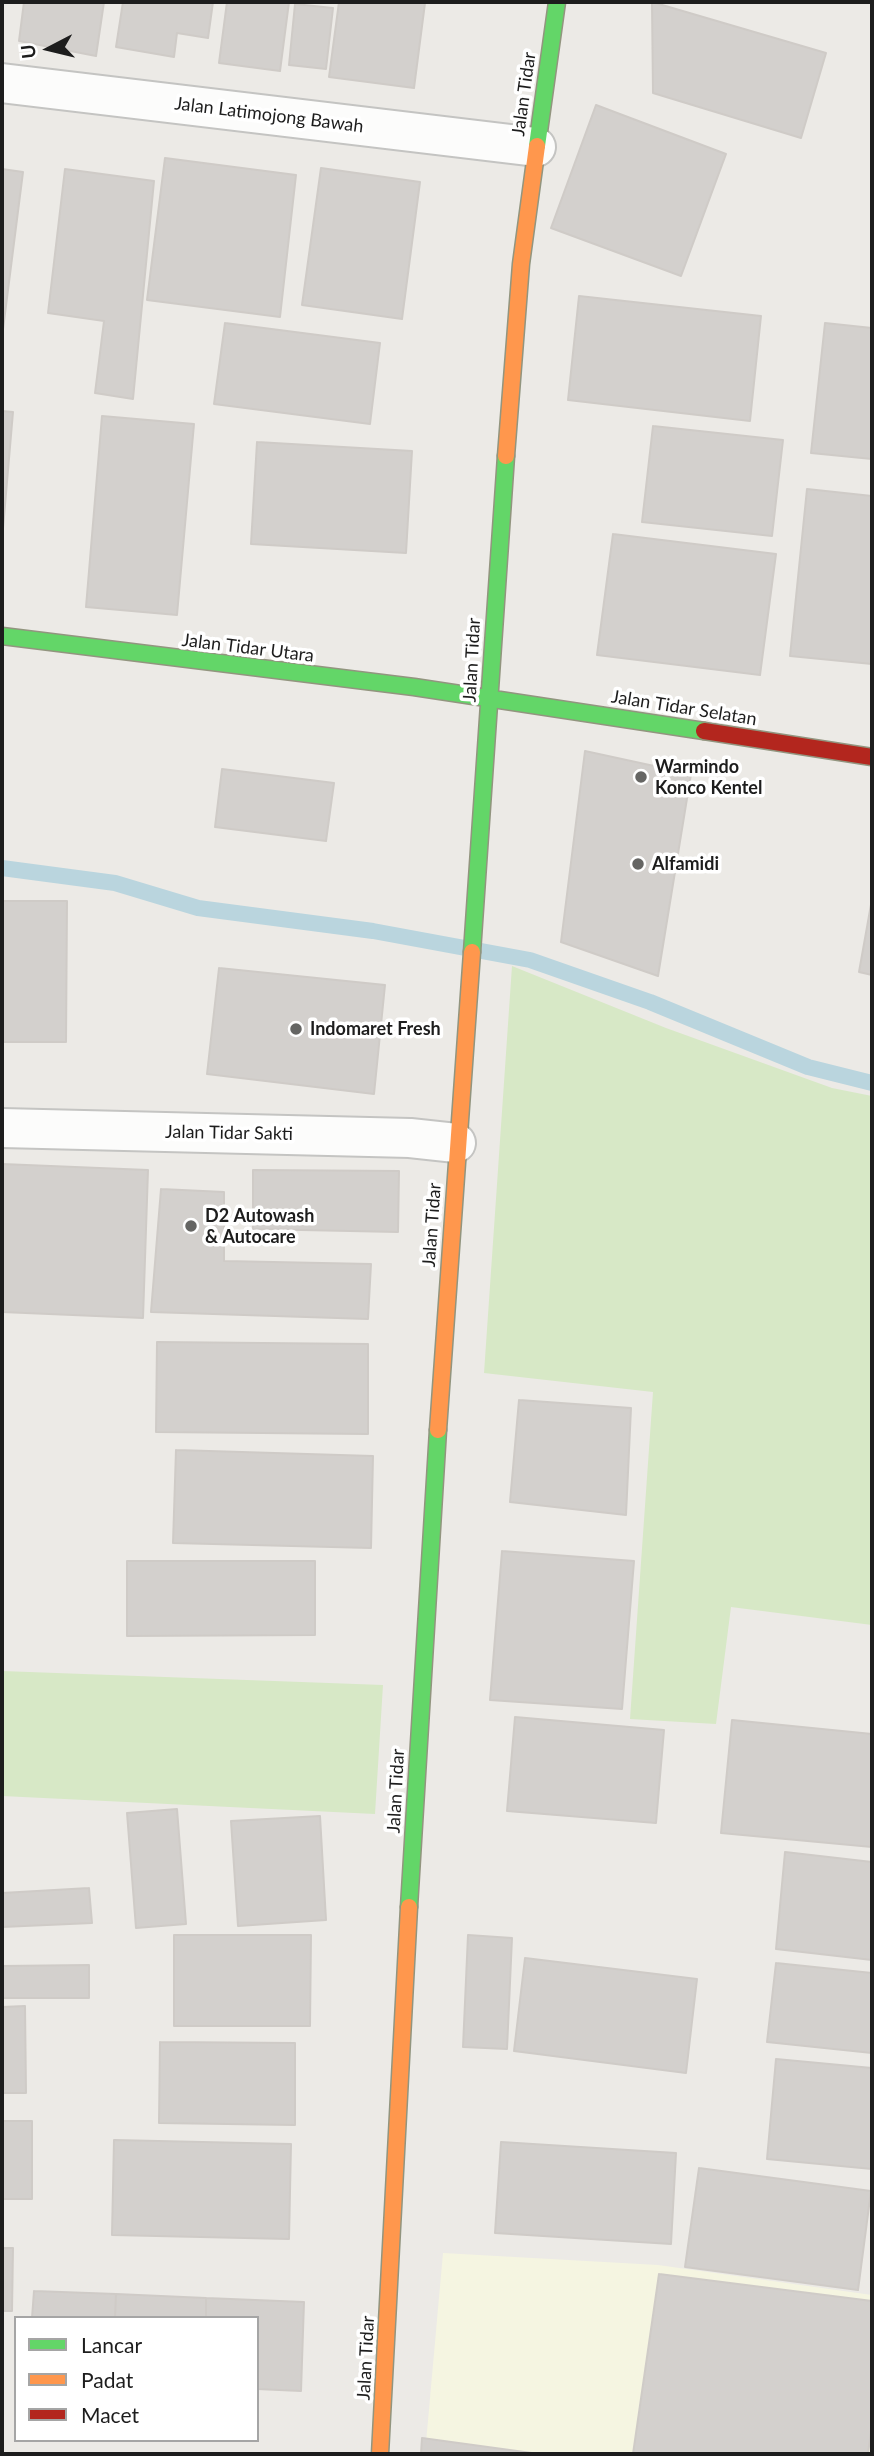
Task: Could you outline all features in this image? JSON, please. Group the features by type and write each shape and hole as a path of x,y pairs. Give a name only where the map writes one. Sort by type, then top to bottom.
{"main road":[{"name":"Jalan Tidar","path":"380,2454 420,1708 456,1143 478,881 521,264 557,2"},
{"name":"Jalan Tidar Utara","path":"2,636 489,699"},
{"name":"Jalan Tidar Selatan","path":"489,699 872,757"}],"street":[{"name":"Jalan Latimojong Bawah","path":"2,83 536,147"},
{"name":"Jalan Tidar Sakti","path":"2,1128 410,1138 456,1143"}],"shaded area":[{"path":"443,2253 658,2265 872,2295 872,2454 425,2454"}],"green space":[{"path":"512,966 666,1028 832,1088 872,1096 872,1625 731,1607 716,1724 630,1719 653,1392 484,1373"},
{"path":"2,1671 383,1685 375,1814 2,1796"}],"building":[{"path":"24,2 104,2 96,56 19,41"},
{"path":"123,2 213,2 208,38 177,33 174,57 116,47"},
{"path":"227,2 289,2 280,71 219,63"},
{"path":"339,2 425,3 414,88 329,77"},
{"path":"652,2 826,53 801,138 653,93"},
{"path":"295,4 333,8 326,69 289,65"},
{"path":"596,105 726,154 681,276 551,228"},
{"path":"165,158 296,175 280,317 147,300"},
{"path":"321,168 420,182 402,319 302,305"},
{"path":"2,169 23,172 2,337"},
{"path":"65,169 154,181 133,399 95,393 104,321 48,313"},
{"path":"579,296 761,316 750,421 568,400"},
{"path":"225,323 380,343 370,424 214,404"},
{"path":"825,323 872,328 872,459 811,453"},
{"path":"2,411 13,412 2,540"},
{"path":"102,416 194,424 177,615 86,607"},
{"path":"653,426 783,440 772,536 642,522"},
{"path":"257,442 412,451 406,553 251,544"},
{"path":"807,489 872,496 872,664 790,656"},
{"path":"613,534 776,554 760,675 597,655"},
{"path":"585,751 691,774 658,976 561,942"},
{"path":"222,769 334,783 326,841 215,827"},
{"path":"872,899 872,975 859,972"},
{"path":"2,901 67,901 66,1042 2,1042"},
{"name":"Indomaret Fresh","path":"219,968 385,985 374,1094 207,1074"},
{"path":"2,1164 148,1170 143,1318 2,1312"},
{"path":"253,1170 399,1171 398,1232 253,1229"},
{"name":"D2 Autowash & Autocare","path":"161,1189 224,1192 224,1261 371,1264 368,1319 151,1312"},
{"path":"157,1342 368,1344 368,1434 156,1432"},
{"path":"519,1400 631,1408 626,1515 510,1502"},
{"path":"176,1450 373,1456 371,1548 173,1543"},
{"path":"502,1551 634,1561 622,1709 490,1700"},
{"path":"127,1561 315,1561 315,1635 127,1636"},
{"path":"515,1717 664,1730 656,1823 507,1811"},
{"path":"732,1720 872,1734 872,1847 721,1833"},
{"path":"177,1809 186,1924 136,1928 127,1813"},
{"path":"320,1816 326,1920 238,1926 231,1821"},
{"path":"785,1852 872,1862 872,1960 776,1949"},
{"path":"89,1888 92,1923 2,1927 2,1893"},
{"path":"174,1935 311,1935 310,2026 174,2026"},
{"path":"468,1935 512,1938 507,2049 463,2047"},
{"path":"525,1958 697,1979 686,2073 514,2051"},
{"path":"776,1963 872,1973 872,2053 767,2042"},
{"path":"89,1965 89,1998 2,1998 2,1966"},
{"path":"25,2006 26,2093 2,2093 2,2007"},
{"path":"160,2042 295,2043 295,2125 159,2123"},
{"path":"776,2059 872,2068 872,2169 767,2159"},
{"path":"2,2121 32,2121 32,2199 2,2199"},
{"path":"114,2140 291,2144 289,2239 112,2235"},
{"path":"501,2142 676,2153 671,2244 495,2233"},
{"path":"699,2168 871,2191 858,2290 685,2267"},
{"path":"2,2248 13,2248 12,2311 2,2311"},
{"path":"659,2274 872,2301 872,2424 868,2454 633,2454"},
{"path":"34,2291 116,2294 115,2316 32,2316"},
{"path":"116,2294 206,2298 206,2316 115,2316"},
{"path":"206,2298 304,2302 301,2391 259,2389 259,2316 206,2316"},
{"path":"422,2438 539,2454 421,2454"}],"waterway":[{"path":"2,868 115,883 198,908 373,931 530,960 650,1002 808,1067 872,1083"}],"traffic: fast":[{"path":"537,146 557,2"},
{"path":"472,952 506,456"},
{"path":"2,636 414,687 704,731"},
{"path":"409,1907 438,1430"}],"traffic: slow":[{"path":"506,456 521,264 537,146"},
{"path":"438,1430 472,952"},
{"path":"380,2454 409,1907"}],"traffic: jam":[{"path":"704,731 872,757"}],"place":[{"name":"Warmindo Konco Kentel","path":"641,777"},
{"name":"Alfamidi","path":"638,864"},
{"name":"Indomaret Fresh","path":"296,1029"},
{"name":"D2 Autowash & Autocare","path":"191,1226"}]}
